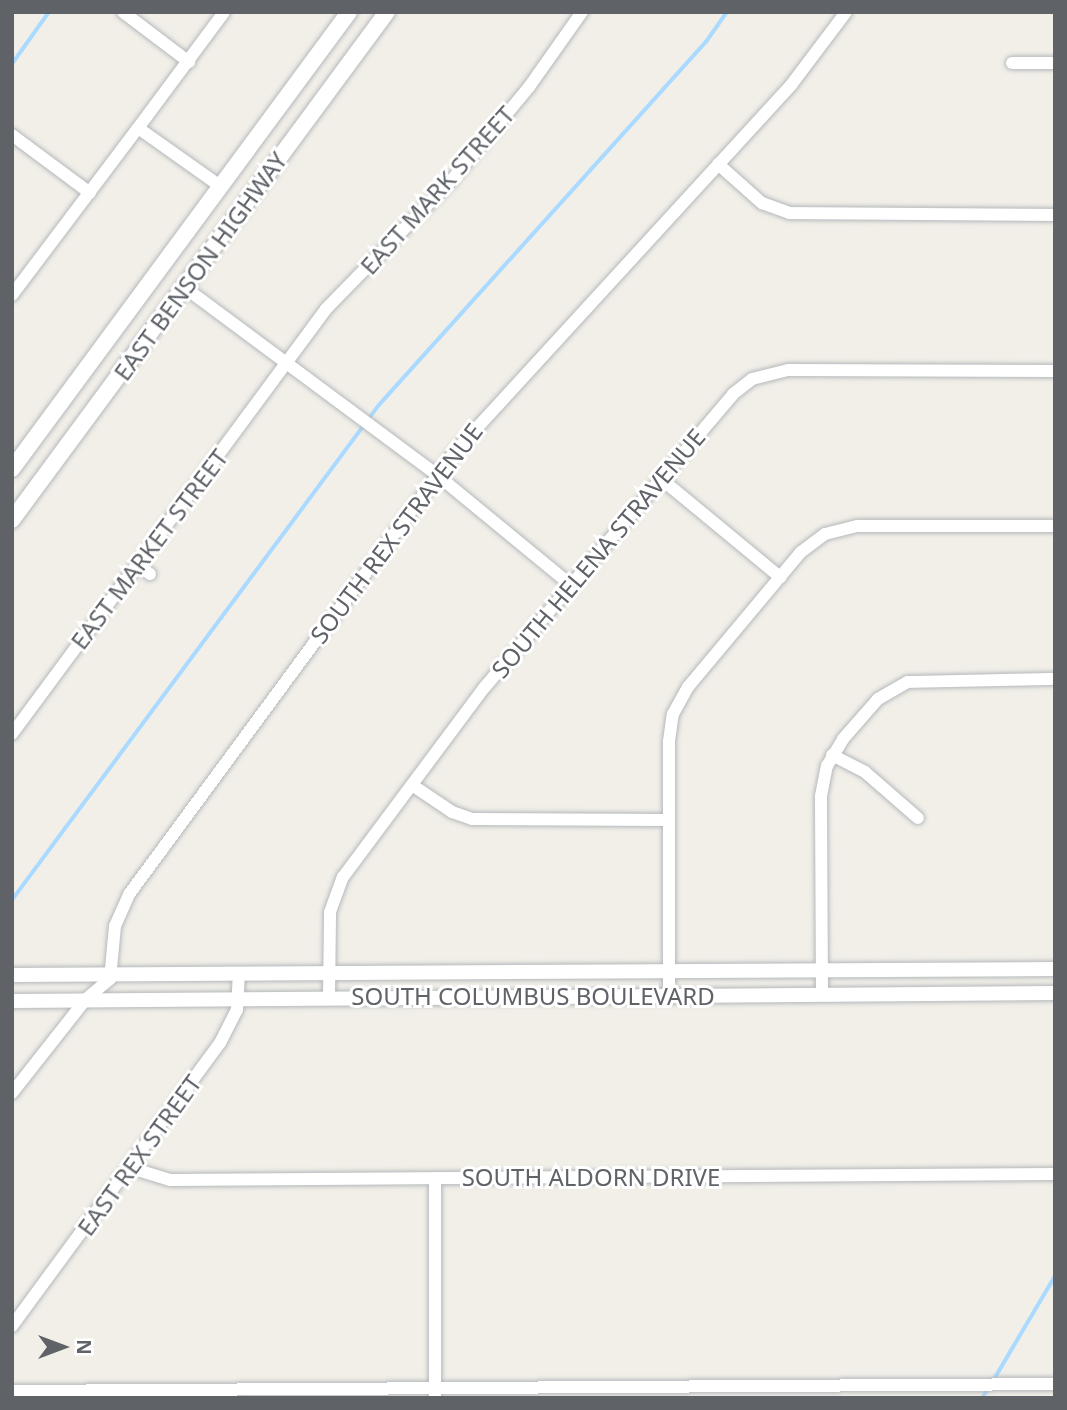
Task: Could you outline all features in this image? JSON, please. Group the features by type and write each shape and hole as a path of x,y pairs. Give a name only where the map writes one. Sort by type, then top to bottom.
{"main road":[{"name":"EAST BENSON HIGHWAY","path":"12,469 349,12"},
{"name":"EAST BENSON HIGHWAY","path":"12,520 387,12"}],"street":[{"path":"123,12 189,62"},
{"path":"12,295 225,12"},
{"name":"EAST MARK STREET","path":"287,363 326,309 451,181 530,87 582,12"},
{"name":"SOUTH REX STRAVENUE","path":"112,974 115,926 130,892 437,475 467,436 791,85 846,12"},
{"path":"1012,63 1055,63"},
{"path":"138,128 220,186"},
{"path":"12,135 90,193"},
{"path":"718,164 762,202 789,213 1055,215"},
{"path":"184,287 437,475 570,585"},
{"name":"EAST MARKET STREET","path":"12,734 287,363"},
{"name":"SOUTH HELENA STRAVENUE","path":"329,998 329,923 338,887 412,785 570,585 733,394 764,374 788,370 1055,371"},
{"path":"212,464 225,473"},
{"path":"660,478 780,578"},
{"path":"669,995 668,741 677,704 780,578 808,546 846,527 1055,526"},
{"path":"138,565 150,574"},
{"path":"63,665 75,674"},
{"path":"822,994 821,796 832,755 878,699 908,682 1055,679"},
{"path":"832,755 865,772 918,818"},
{"path":"412,785 452,812 472,819 669,820"},
{"name":"SOUTH COLUMBUS BOULEVARD","path":"12,975 1055,969"},
{"path":"12,1093 86,999 112,974"},
{"name":"EAST REX STREET","path":"12,1326 131,1168 226,1034 239,998 239,974"},
{"name":"SOUTH COLUMBUS BOULEVARD","path":"12,1001 1055,993"},
{"name":"SOUTH ALDORN DRIVE","path":"131,1168 170,1180 1055,1174"},
{"path":"435,1178 435,1393"},
{"path":"12,1391 435,1393 1055,1384"}],"waterway":[{"path":"12,64 49,12"},
{"path":"12,900 379,405 706,42 727,12"},
{"path":"993,1381 1055,1276"},
{"path":"982,1398 989,1388"}]}
